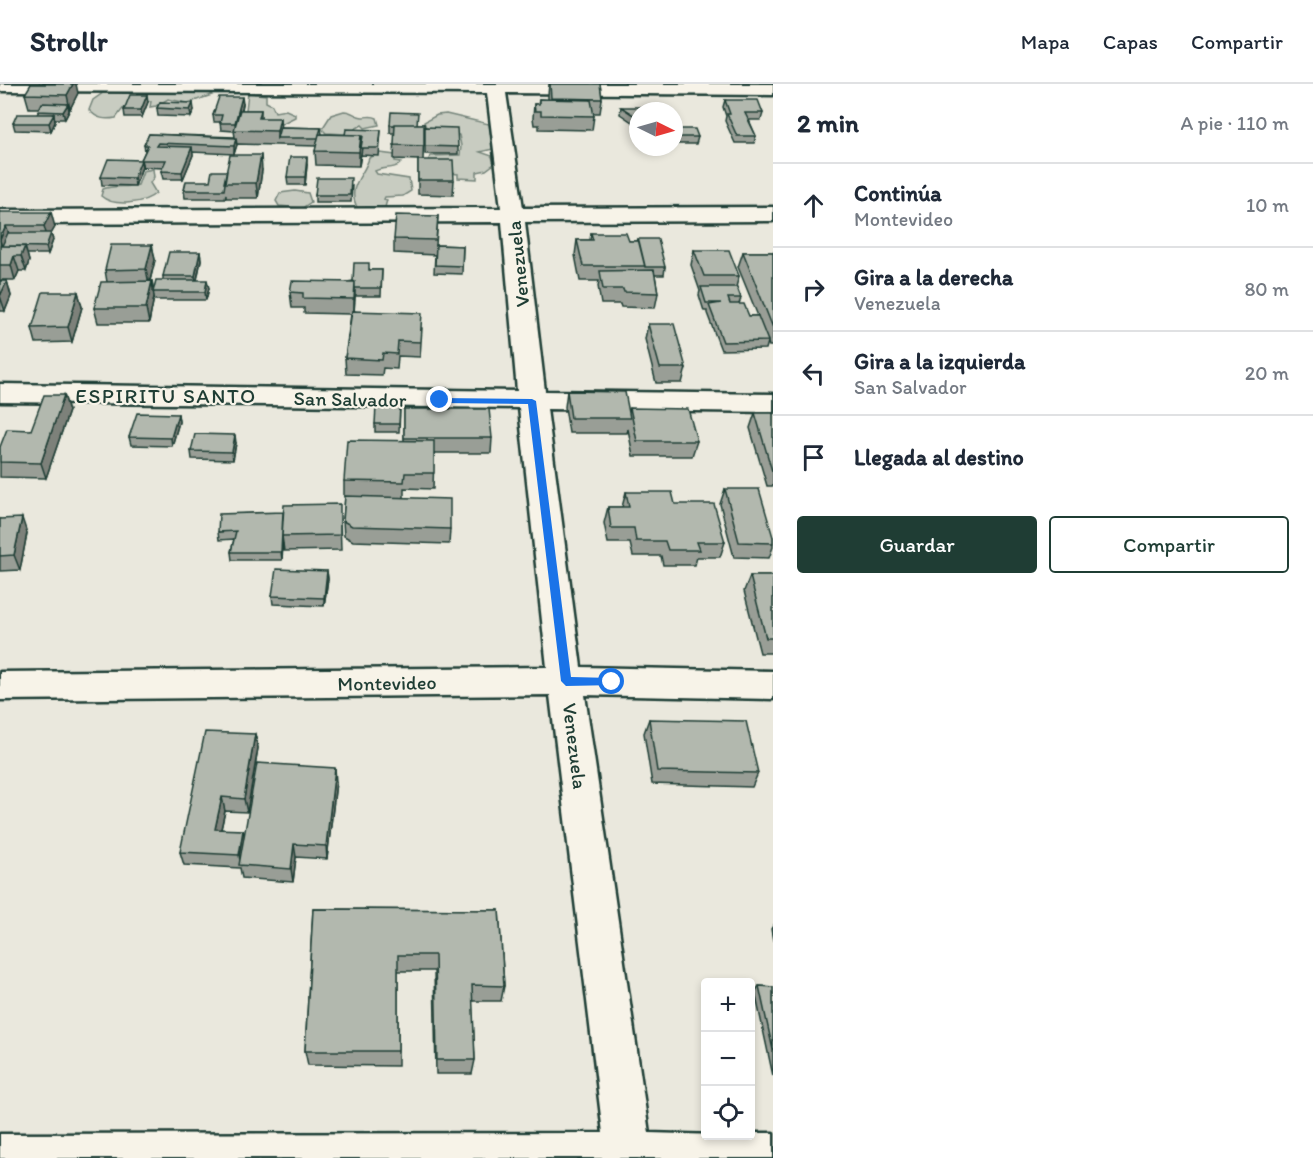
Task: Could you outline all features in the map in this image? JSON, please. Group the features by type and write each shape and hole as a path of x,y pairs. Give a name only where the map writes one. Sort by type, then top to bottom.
{"street":[{"path":"0,90 2,84 773,89"},
{"name":"Venezuela","path":"495,86 513,214 532,401 566,681 629,1156"},
{"path":"0,217 773,214"},
{"name":"San Salvador","path":"0,393 773,403"},
{"name":"Montevideo","path":"0,686 566,681 773,685"},
{"path":"13,1157 773,1156"}],"shaded area":[{"path":"115,91 206,91 212,95 188,103 168,99 150,107 151,101 129,102 116,118 101,118 89,110 93,100 103,93"},
{"path":"248,93 266,95 266,102 272,105 275,112 286,110 295,114 295,117 277,126 259,126 246,110"},
{"path":"344,111 361,117 375,117 379,125 365,128 362,125 346,134 326,133 322,129 331,115"},
{"path":"446,114 489,124 493,149 480,152 492,156 494,164 486,170 477,172 477,179 458,178 458,174 435,171 427,166 430,156 460,155 459,135 426,127 424,122 437,115"},
{"path":"380,153 395,155 395,161 402,162 396,166 375,171 377,174 409,179 411,191 403,196 385,197 384,199 387,200 384,211 358,209 354,194 357,182 369,158"},
{"path":"153,169 154,177 150,183 156,193 151,197 137,202 121,203 101,196 103,189 138,185 143,171"},
{"path":"295,191 308,193 311,202 302,208 279,206 276,201 280,193"}],"building":[{"path":"31,84 73,84 67,95 25,94"},
{"path":"550,84 600,84 602,99 551,98"},
{"path":"130,95 147,95 141,110 124,110"},
{"path":"219,97 242,97 235,123 220,123 222,115 213,115"},
{"path":"539,99 591,100 594,116 541,115 541,111 535,111 534,104 539,104"},
{"path":"725,100 758,100 763,113 745,113 756,136 737,136 727,114 730,114"},
{"path":"160,102 193,103 190,110 157,108"},
{"path":"42,103 68,104 63,112 38,111"},
{"path":"240,110 261,110 259,118 280,118 277,131 234,130"},
{"path":"391,112 418,113 417,124 390,125"},
{"path":"17,114 54,114 49,123 13,123"},
{"path":"395,124 424,124 424,146 394,145"},
{"path":"280,127 321,128 318,138 277,138"},
{"path":"425,127 457,128 458,147 425,146"},
{"path":"346,129 381,130 379,148 361,148 363,136 345,135"},
{"path":"683,129 695,129 698,137 683,137"},
{"path":"149,134 236,138 234,146 158,143 156,146 192,147 182,172 161,171 166,160 141,160 148,145 144,145"},
{"path":"319,134 361,135 359,152 315,151"},
{"path":"230,155 261,155 256,183 224,183"},
{"path":"290,157 307,157 305,177 287,177"},
{"path":"108,159 141,160 134,178 101,177"},
{"path":"418,160 453,160 454,180 418,180"},
{"path":"212,171 227,171 224,190 184,190 186,181 210,181"},
{"path":"317,178 351,178 350,195 315,195"},
{"path":"0,212 51,212 44,226 6,226 0,239"},
{"path":"396,215 438,216 436,240 394,239"},
{"path":"8,233 51,233 46,247 2,246"},
{"path":"591,233 626,233 629,241 639,241 645,266 583,266 577,240 593,240"},
{"path":"638,239 658,239 665,267 645,267"},
{"path":"111,245 152,245 146,269 105,270"},
{"path":"436,245 463,246 462,266 435,265"},
{"path":"0,246 25,246 21,256 14,256 11,265 0,265"},
{"path":"694,250 729,250 739,276 704,276"},
{"path":"169,252 200,252 195,276 163,276"},
{"path":"743,252 773,252 773,328"},
{"path":"354,263 369,263 369,270 382,270 381,288 355,288"},
{"path":"654,270 658,293 603,289 600,271"},
{"path":"156,280 207,280 205,292 153,292"},
{"path":"0,281 7,281 0,296"},
{"path":"152,281 146,308 94,308 101,282"},
{"path":"292,281 355,282 354,299 303,298 303,293 290,292"},
{"path":"701,287 737,287 741,298 728,298 730,304 744,304 749,316 758,316 768,341 723,342 709,305 721,303 706,303"},
{"path":"43,292 78,292 68,327 32,328"},
{"path":"352,311 422,313 420,342 398,341 397,354 383,353 382,360 345,358"},
{"path":"648,324 674,324 686,368 660,368"},
{"path":"567,391 625,392 630,418 571,418"},
{"path":"44,395 64,395 41,463 0,462 0,447 7,429 31,430"},
{"path":"376,406 400,406 399,424 375,424"},
{"path":"630,408 688,409 697,441 637,441"},
{"path":"404,409 489,409 492,438 404,438"},
{"path":"137,413 178,414 171,438 129,437"},
{"path":"755,413 773,413 773,471 772,471"},
{"path":"195,434 235,435 232,452 191,451"},
{"path":"347,440 434,441 434,473 405,473 404,482 344,481"},
{"path":"725,489 759,489 773,543 739,542"},
{"path":"626,492 672,492 675,504 714,504 725,542 697,542 700,550 668,550 665,541 636,541 634,528 611,528 608,507 629,507"},
{"path":"345,496 450,499 450,529 352,526 343,521"},
{"path":"340,504 340,535 282,536 284,505"},
{"path":"283,512 281,552 231,552 236,531 218,532 219,514"},
{"path":"22,518 14,555 0,556 0,519"},
{"path":"276,569 327,571 324,598 272,596"},
{"path":"750,576 773,576 773,638 766,638"},
{"path":"649,719 746,721 758,773 657,771"},
{"path":"205,732 255,734 244,799 222,797 215,829 243,830 239,855 180,852"},
{"path":"257,763 335,768 326,846 294,844 291,869 239,865"},
{"path":"313,909 499,910 504,986 472,985 475,1060 437,1060 435,955 398,955 398,1051 305,1051"},
{"path":"759,986 773,987 773,1050"}],"district":[{"name":"ESPIRITU SANTO","path":"166,395"}],"route":[{"path":"440,400 532,401 566,681 612,682"}]}
